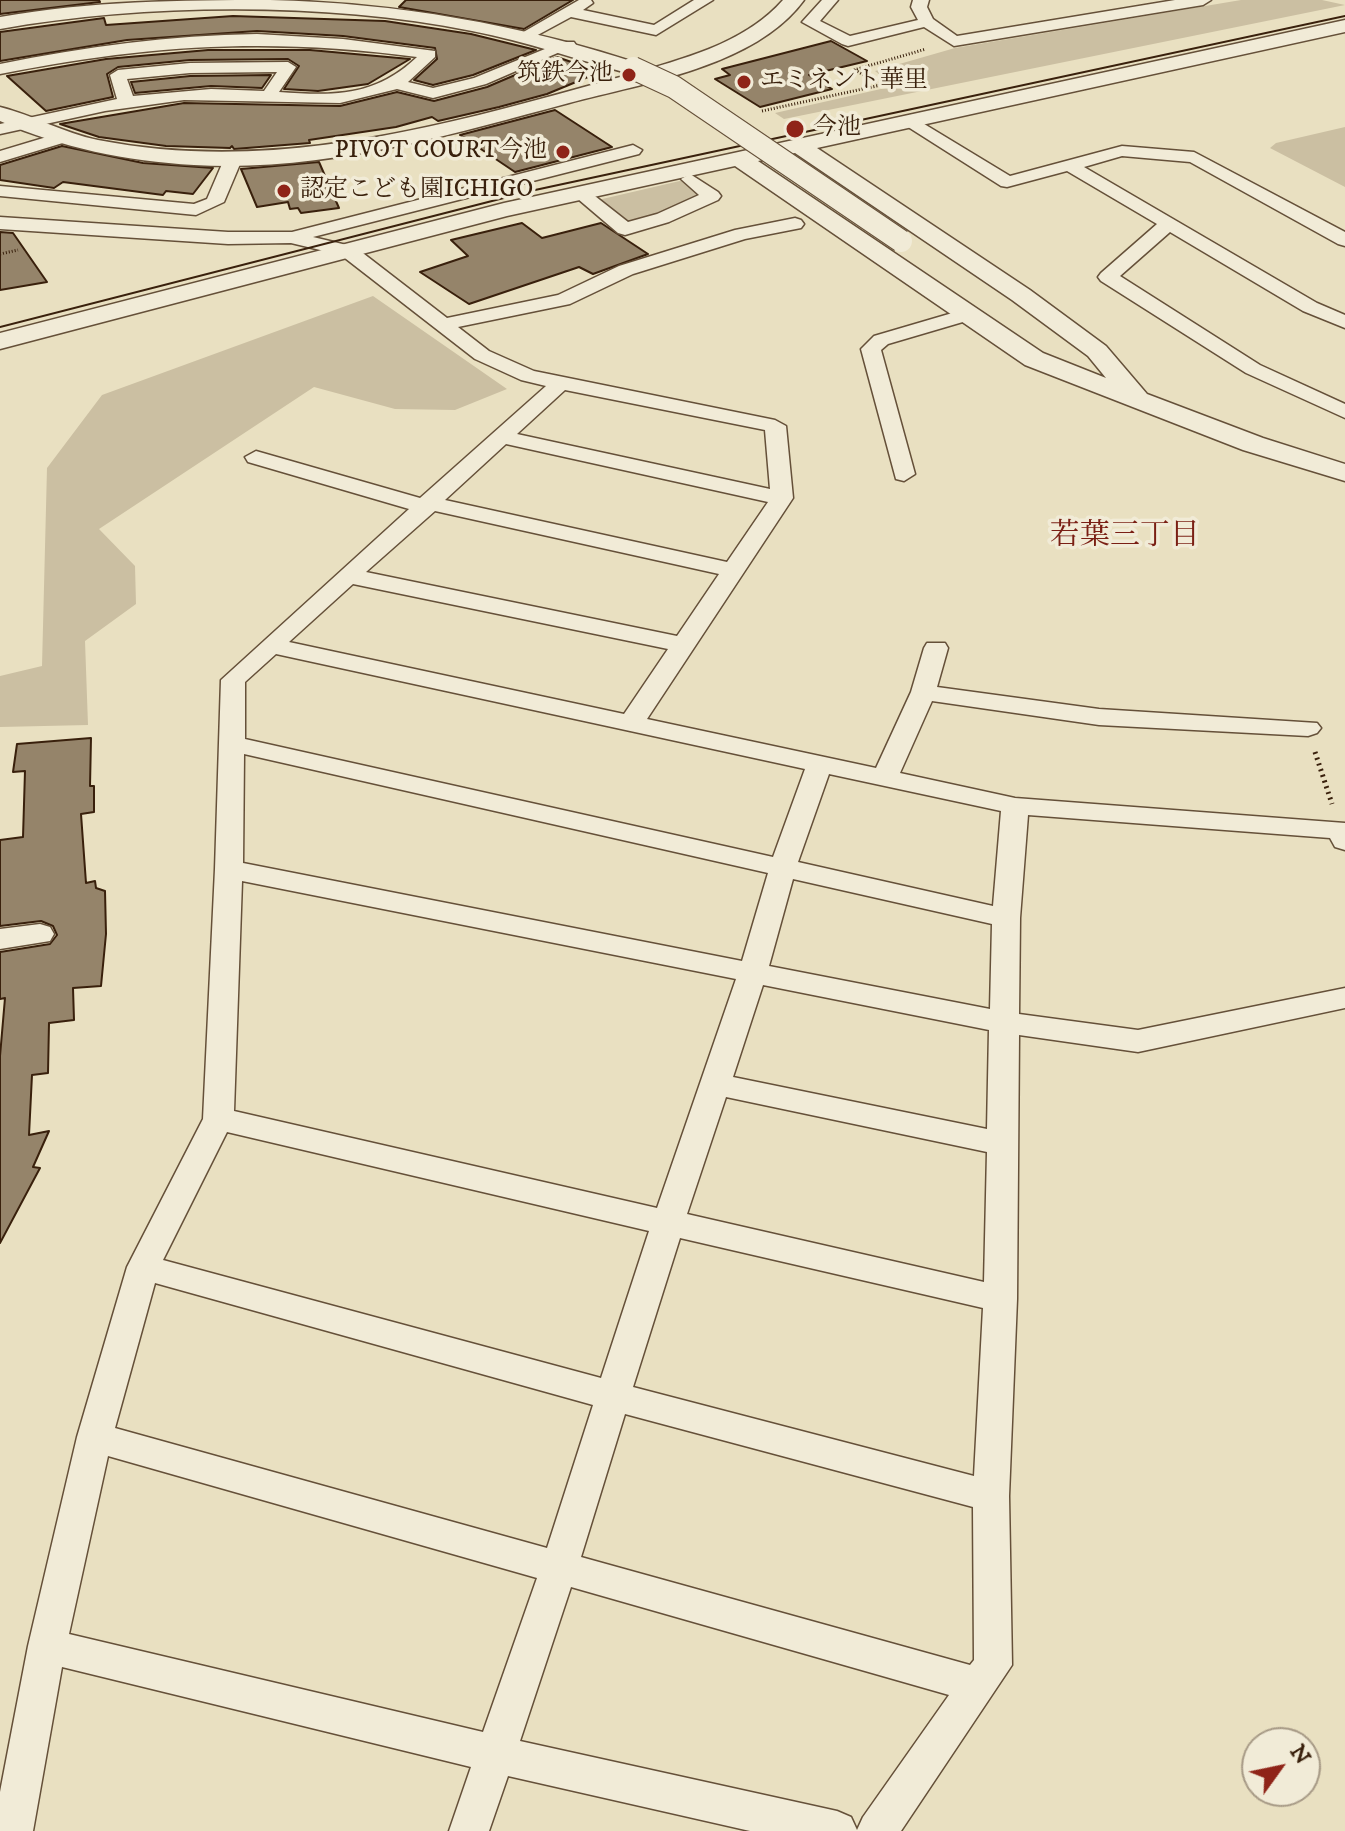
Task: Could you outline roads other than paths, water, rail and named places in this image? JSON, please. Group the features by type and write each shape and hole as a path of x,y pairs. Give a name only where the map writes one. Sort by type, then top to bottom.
{"street":[{"path":"528,34 589,0"},
{"path":"570,12 656,30 705,0"},
{"path":"0,113 11,126 152,154 234,157 352,149 402,140 677,67 750,39 777,20 794,0"},
{"path":"830,0 810,22 848,41 927,22"},
{"path":"921,0 919,7 927,22 954,41 1073,15 1203,0"},
{"path":"0,23 101,9 292,5 426,15 528,34 568,45 633,68 674,87 1138,399"},
{"path":"0,33 61,21 197,6"},
{"path":"0,341 580,193 1343,28"},
{"path":"0,69 113,48 256,39 340,43 429,54 397,84 361,95 325,100 270,94 209,94 126,101 11,126"},
{"path":"397,84 433,93 480,81 568,45"},
{"path":"126,101 118,75 190,68 288,67 270,94"},
{"path":"911,121 1007,182 1122,151 1194,157 1345,240"},
{"path":"0,157 60,138"},
{"path":"799,146 1021,295 1097,351 1138,399"},
{"path":"0,223 228,238 291,237 633,150"},
{"path":"0,191 196,210 215,202 234,157"},
{"path":"740,159 1034,359 1253,444 1345,473"},
{"path":"1071,166 1310,307 1345,322"},
{"path":"580,193 625,229 663,218 712,196 690,179"},
{"path":"446,324 563,300 626,270 742,234 795,224"},
{"path":"1168,224 1108,277 1253,369 1345,412"},
{"path":"291,237 348,251 446,324 482,355 528,376 775,426 782,498 631,723"},
{"path":"904,474 871,349 881,340 966,315"},
{"path":"13,1831 47,1646 95,1437 143,1267 218,1119 229,869 233,680 563,381"},
{"path":"502,437 782,498"},
{"path":"256,457 428,505 732,570"},
{"path":"350,576 683,645"},
{"path":"273,646 1015,806 1342,836"},
{"path":"885,777 923,692 936,648"},
{"path":"923,692 1099,717 1308,728"},
{"path":"233,744 1006,918"},
{"path":"469,1831 558,1570 668,1223 753,972 783,867 819,765"},
{"path":"877,1831 976,1685 993,1665 991,1496 1000,1299 1007,1023 1006,918 1015,806"},
{"path":"229,869 1007,1023 1138,1041 1345,998"},
{"path":"0,939 40,934"},
{"path":"715,1084 1003,1144"},
{"path":"218,1119 1000,1299"},
{"path":"143,1267 991,1496"},
{"path":"95,1437 558,1570 976,1685"},
{"path":"47,1646 495,1754 837,1831"}],"tram line":[{"path":"0,327 535,190 1345,16"}],"place":[{"name":"筑鉄今池","path":"629,75"},
{"name":"エミネント華里","path":"744,82"},
{"name":"今池","path":"795,129"},
{"name":"PIVOT COURT今池","path":"563,152"},
{"name":"認定こども園ICHIGO","path":"284,191"}],"district":[{"name":"若葉三丁目","path":"1125,538"}]}
